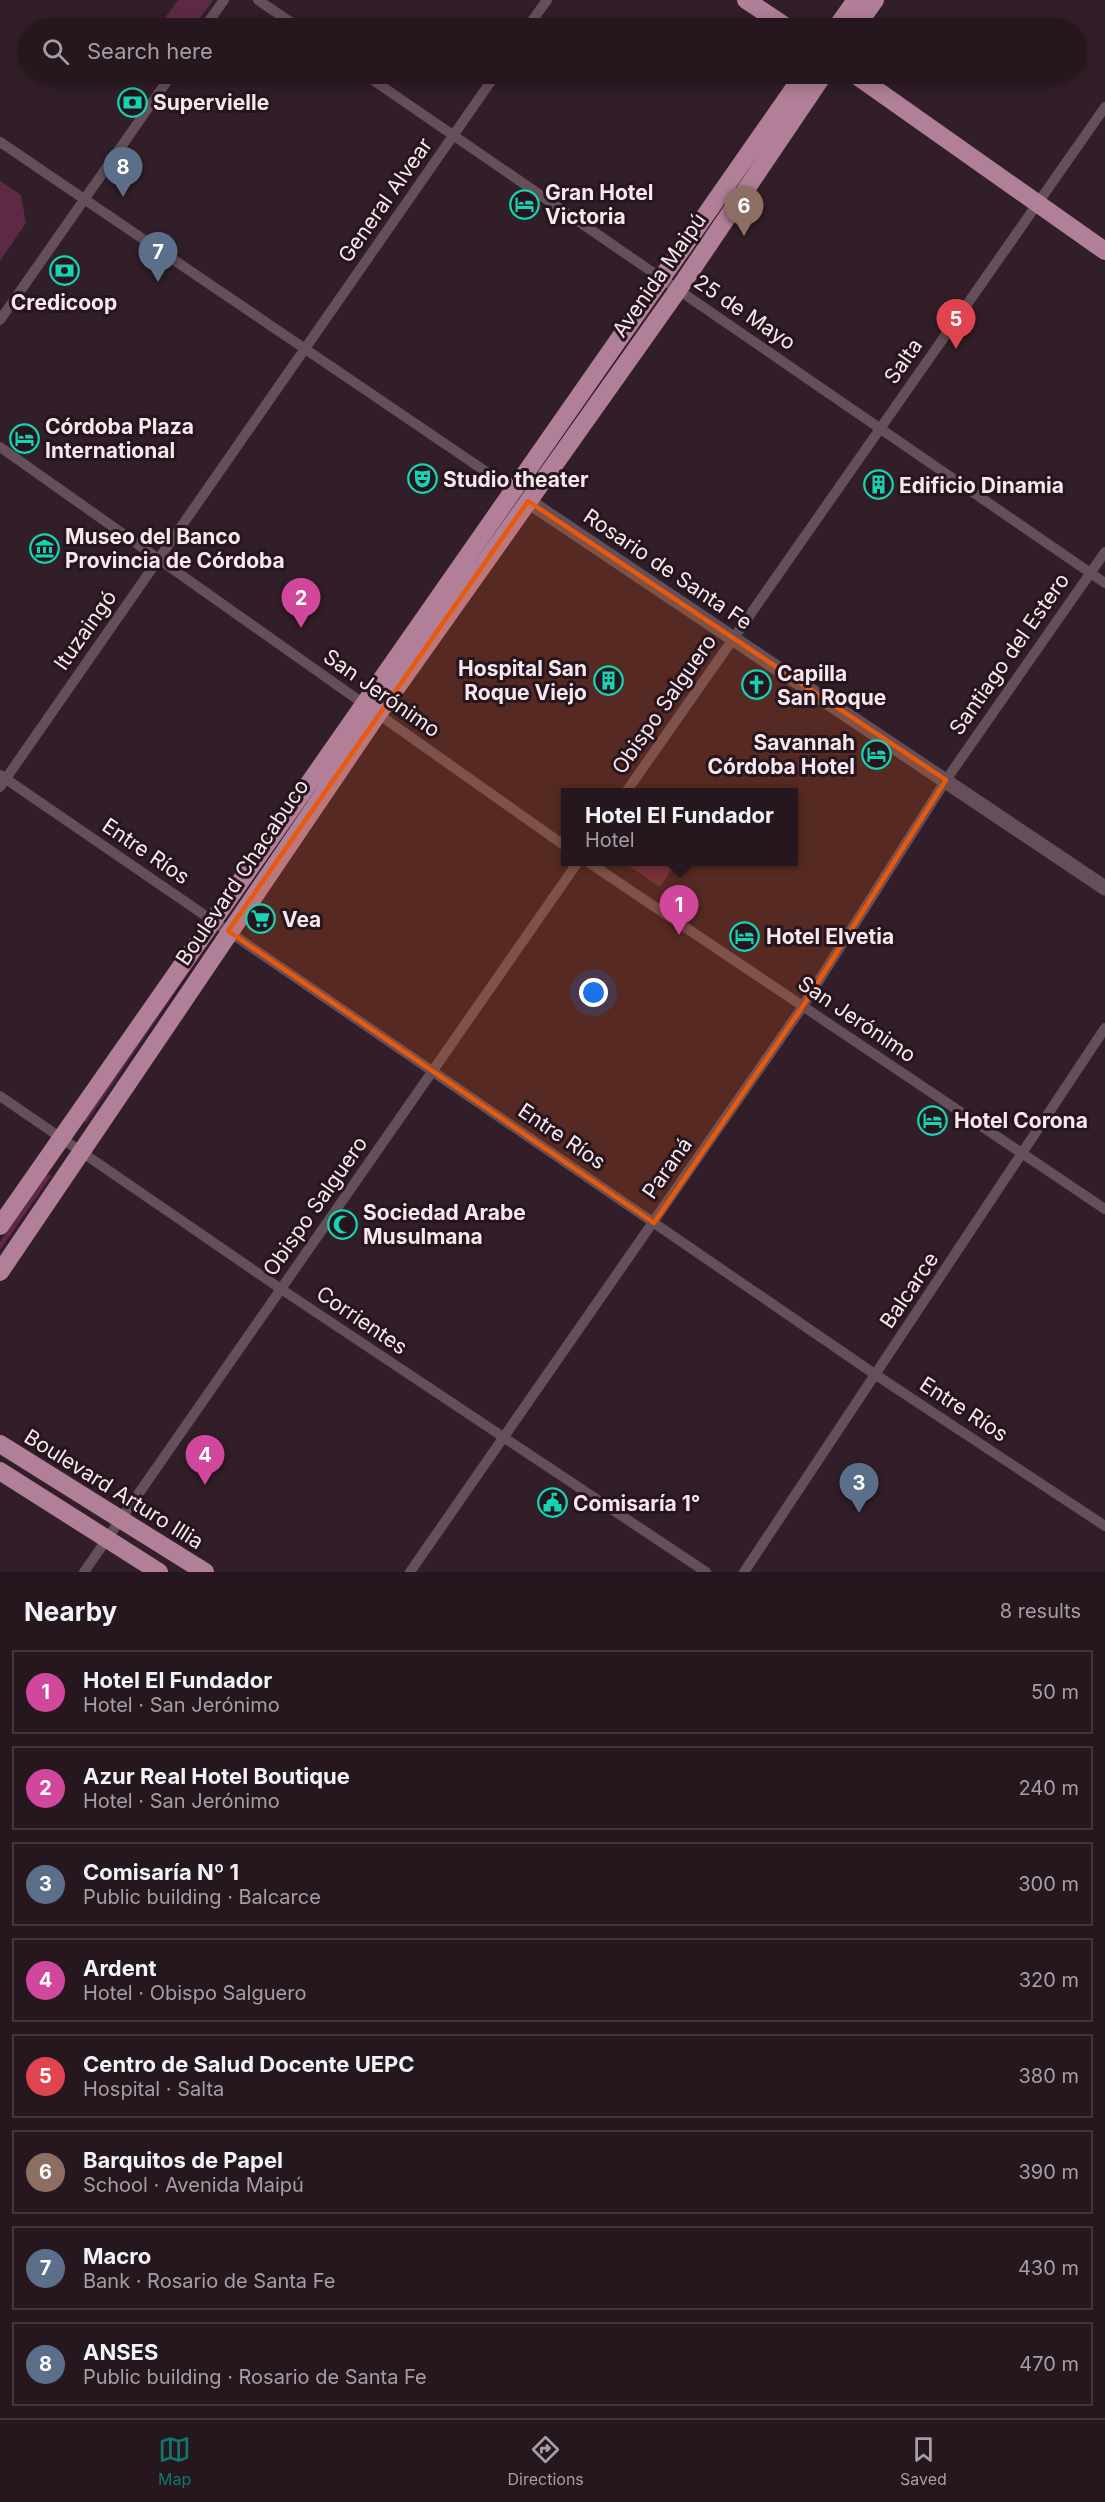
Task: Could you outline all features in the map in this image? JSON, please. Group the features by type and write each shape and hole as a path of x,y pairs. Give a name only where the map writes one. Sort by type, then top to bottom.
{"main road":[{"path":"746,0 773,18"},
{"path":"843,18 856,0"},
{"path":"862,18 875,0"},
{"name":"Avenida Maipú","path":"521,496 663,279 797,84"},
{"name":"Avenida Maipú","path":"521,496 678,290 817,84"},
{"path":"868,84 1105,251"},
{"name":"Boulevard Chacabuco","path":"0,1226 212,920 370,709 521,496"},
{"name":"Boulevard Chacabuco","path":"0,1272 228,931 370,709"},
{"name":"Boulevard Arturo Illia","path":"0,1444 205,1572"},
{"path":"0,1471 159,1572"}],"street":[{"path":"211,18 224,0"},
{"path":"258,0 284,18"},
{"path":"534,18 547,0"},
{"path":"0,320 165,84"},
{"name":"25 de Mayo","path":"379,84 1105,583"},
{"name":"General Alvear","path":"306,350 489,84"},
{"name":"Salta","path":"734,639 1105,107"},
{"name":"Rosario de Santa Fe","path":"0,142 521,496 1105,888"},
{"name":"Ituzaingó","path":"2,780 306,350"},
{"name":"San Jerónimo","path":"0,447 561,843"},
{"name":"Santiago del Estero","path":"946,780 1105,552"},
{"name":"Obispo Salguero","path":"629,788 734,639"},
{"name":"Entre Ríos","path":"2,780 212,920 876,1375 1105,1526"},
{"name":"Paraná","path":"410,1572 803,1006 946,780"},
{"name":"Obispo Salguero","path":"84,1572 575,866"},
{"name":"San Jerónimo","path":"595,866 1105,1209"},
{"name":"Balcarce","path":"744,1572 1105,1028"},
{"name":"Corrientes","path":"0,1096 82,1150 281,1289 706,1572"}],"highlighted area":[{"path":"528,501 946,780 803,1006 654,1223 228,931"}],"shaded area":[{"path":"178,0 213,0 200,18 165,18"},
{"path":"0,181 21,195 26,223 0,261"},
{"path":"629,866 673,866 660,887"},
{"path":"195,955 199,957 86,1123 83,1120"},
{"path":"46,1174 51,1176 0,1250 0,1242"}],"place":[{"name":"Supervielle","path":"132,102"},
{"name":"ANSES","path":"123,197"},
{"name":"Gran Hotel Victoria","path":"524,204"},
{"name":"Barquitos de Papel","path":"744,236"},
{"name":"Credicoop","path":"64,271"},
{"name":"Macro","path":"158,282"},
{"name":"Centro de Salud Docente UEPC","path":"956,349"},
{"name":"Córdoba Plaza International","path":"24,438"},
{"name":"Studio theater","path":"422,479"},
{"name":"Edificio Dinamia","path":"878,485"},
{"name":"Museo del Banco Provincia de Córdoba","path":"44,548"},
{"name":"Azur Real Hotel Boutique","path":"301,628"},
{"name":"Hospital San Roque Viejo","path":"608,680"},
{"name":"Capilla San Roque","path":"756,685"},
{"name":"Savannah Córdoba Hotel","path":"876,754"},
{"name":"Vea","path":"261,919"},
{"name":"Hotel El Fundador","path":"679,935"},
{"name":"Hotel Elvetia","path":"745,936"},
{"name":"Hotel Corona","path":"933,1120"},
{"name":"Sociedad Arabe Musulmana","path":"342,1224"},
{"name":"Ardent","path":"205,1485"},
{"name":"Comisaría 1°","path":"552,1503"},
{"name":"Comisaría Nº 1","path":"859,1513"}]}
